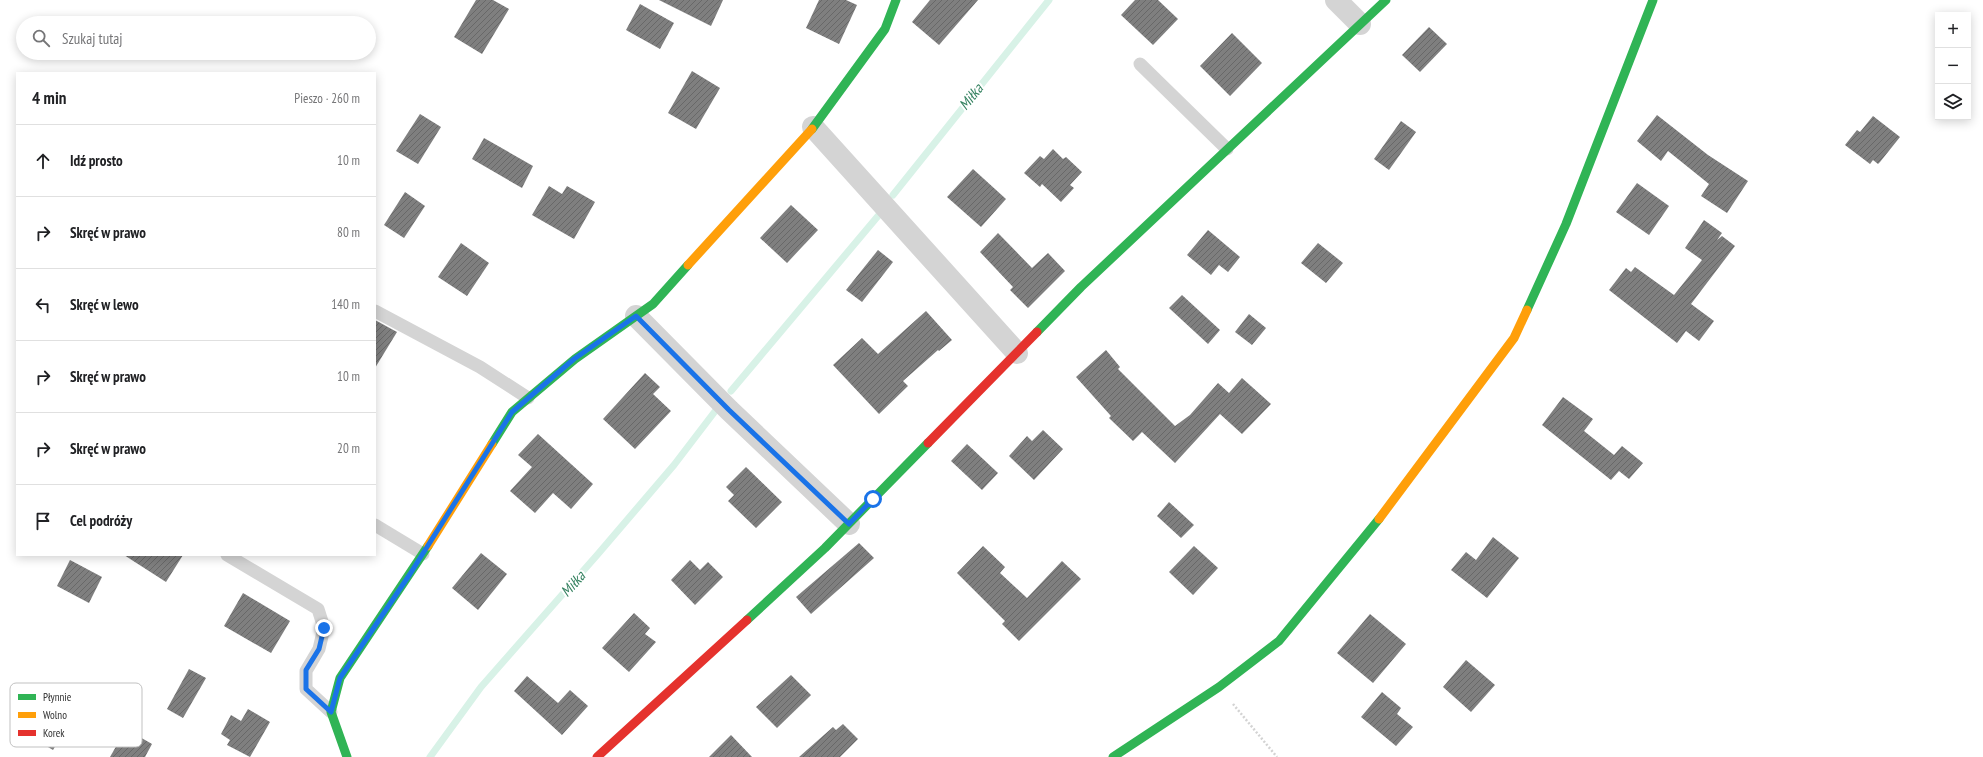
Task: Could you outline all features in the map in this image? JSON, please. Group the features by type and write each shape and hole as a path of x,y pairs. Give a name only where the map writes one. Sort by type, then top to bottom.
{"street":[{"path":"347,757 331,712 340,678 423,554 512,412 574,359 653,304 813,127 885,28 896,0"},
{"path":"1336,0 1360,24"},
{"path":"597,757 825,548 1081,288 1386,0"},
{"path":"1113,757 1219,687 1279,641 1368,534 1514,338 1566,224 1653,0"},
{"path":"813,127 1017,352"},
{"path":"636,316 729,410 849,524"}],"lane":[{"path":"1140,64 1228,149"},
{"path":"376,312 480,367 528,398"},
{"path":"376,527 423,554"},
{"path":"229,556 318,609 324,628 319,649 306,670 306,689 331,712"}],"path":[{"path":"1219,687 1277,757"}],"building":[{"path":"476,0 493,0 509,9 482,54 454,37"},
{"path":"659,0 723,0 711,26"},
{"path":"819,0 846,0 857,5 839,44 806,28"},
{"path":"930,0 978,0 939,45 912,22"},
{"path":"1135,0 1158,0 1178,19 1153,45 1121,15"},
{"path":"640,4 674,23 660,49 626,30"},
{"path":"1429,27 1447,44 1420,72 1402,55"},
{"path":"1232,33 1262,63 1230,96 1200,66"},
{"path":"692,71 720,88 696,129 668,113"},
{"path":"420,114 441,127 418,164 396,151"},
{"path":"1657,115 1708,155 1748,181 1727,213 1701,196 1709,184 1668,151 1661,161 1637,141"},
{"path":"1873,116 1900,137 1878,164 1873,160 1870,164 1845,145 1857,130 1860,132"},
{"path":"1401,121 1416,132 1389,170 1374,159"},
{"path":"484,138 533,166 522,188 472,159"},
{"path":"1053,149 1063,159 1066,157 1082,172 1070,185 1074,188 1061,202 1042,184 1040,187 1024,173 1040,156 1044,159"},
{"path":"973,169 1006,199 981,227 947,197"},
{"path":"1637,183 1669,206 1649,235 1616,212"},
{"path":"549,186 562,194 567,186 595,202 574,239 532,215"},
{"path":"405,192 425,206 404,238 384,225"},
{"path":"791,205 818,230 787,263 760,238"},
{"path":"1704,220 1722,233 1717,240 1722,236 1735,246 1691,304 1714,321 1699,341 1686,331 1677,343 1609,290 1626,268 1631,272 1635,267 1674,295 1702,260 1685,248"},
{"path":"1208,230 1240,257 1228,272 1219,265 1211,275 1187,255"},
{"path":"998,233 1032,268 1048,253 1065,271 1028,308 1010,290 1013,287 980,252"},
{"path":"461,243 489,263 467,296 438,277"},
{"path":"1318,243 1343,263 1326,283 1301,263"},
{"path":"878,250 893,262 862,302 846,290"},
{"path":"1182,295 1220,330 1208,344 1169,308"},
{"path":"926,311 952,340 939,351 938,350 903,381 908,386 879,414 833,365 862,338 878,354"},
{"path":"1249,314 1266,328 1252,345 1235,332"},
{"path":"376,321 397,332 376,366"},
{"path":"1106,350 1120,367 1118,369 1175,426 1190,415 1218,383 1229,393 1242,378 1271,404 1242,434 1220,414 1175,463 1142,432 1133,441 1109,418 1111,416 1076,377"},
{"path":"645,373 660,387 653,394 671,411 635,449 603,419"},
{"path":"1563,397 1593,419 1584,431 1614,455 1622,446 1643,463 1629,479 1619,471 1611,480 1542,425"},
{"path":"1043,430 1063,449 1034,480 1009,456 1027,436 1032,441"},
{"path":"538,434 593,484 571,509 553,493 535,513 510,491 532,467 518,455"},
{"path":"967,444 998,473 982,490 951,461"},
{"path":"746,467 782,502 756,528 728,501 734,495 726,487"},
{"path":"1169,502 1194,525 1181,538 1157,516"},
{"path":"1493,537 1519,558 1487,598 1451,570 1466,552 1476,560"},
{"path":"859,543 874,558 811,614 796,597"},
{"path":"983,546 1005,567 1000,573 1027,598 1062,561 1081,579 1019,641 1002,624 1005,621 957,573"},
{"path":"1194,546 1218,568 1193,595 1169,572"},
{"path":"481,553 507,574 478,610 452,588"},
{"path":"126,556 182,556 166,582"},
{"path":"70,560 102,577 89,603 57,586"},
{"path":"690,560 700,570 708,562 723,577 695,605 671,580"},
{"path":"243,593 290,621 271,653 224,626"},
{"path":"634,613 650,628 645,634 656,642 629,672 602,648"},
{"path":"1370,614 1406,644 1373,683 1337,653"},
{"path":"1466,660 1495,685 1471,712 1443,687"},
{"path":"189,669 206,678 183,718 167,709"},
{"path":"791,675 811,695 777,728 756,707"},
{"path":"527,676 558,703 570,690 588,706 562,735 514,691"},
{"path":"1382,692 1401,708 1397,714 1413,727 1396,746 1361,717"},
{"path":"248,709 270,722 250,757 227,745 230,740 221,734 231,715 241,721"},
{"path":"843,724 858,739 840,757 799,757 833,727 836,730"},
{"path":"731,735 752,757 709,757"},
{"path":"142,738 152,744 145,757 110,757 116,747 142,747"},
{"path":"48,747 55,747 53,750"}],"waterway":[{"name":"Miłka","path":"893,195 1049,0"},
{"name":"Miłka","path":"731,391 878,216"},
{"name":"Miłka","path":"430,757 481,687 674,465 716,410"}],"traffic: fast":[{"path":"812,129 885,29 896,0"},
{"path":"1037,332 1081,287 1386,0"},
{"path":"1527,310 1566,224 1653,0"},
{"path":"492,444 512,412 575,359 653,304 688,265"},
{"path":"747,620 825,548 928,443"},
{"path":"1113,757 1219,687 1279,641 1379,519"},
{"path":"347,757 331,712 340,678 428,546"}],"traffic: slow":[{"path":"688,265 812,129"},
{"path":"1379,519 1514,338 1527,310"},
{"path":"428,546 492,444"}],"traffic: jam":[{"path":"928,443 1037,332"},
{"path":"597,757 747,620"}],"route":[{"path":"324,628 319,649 306,670 306,689 331,712 340,678 410,574 512,412 574,359 636,316 729,410 849,524 873,499"}]}
